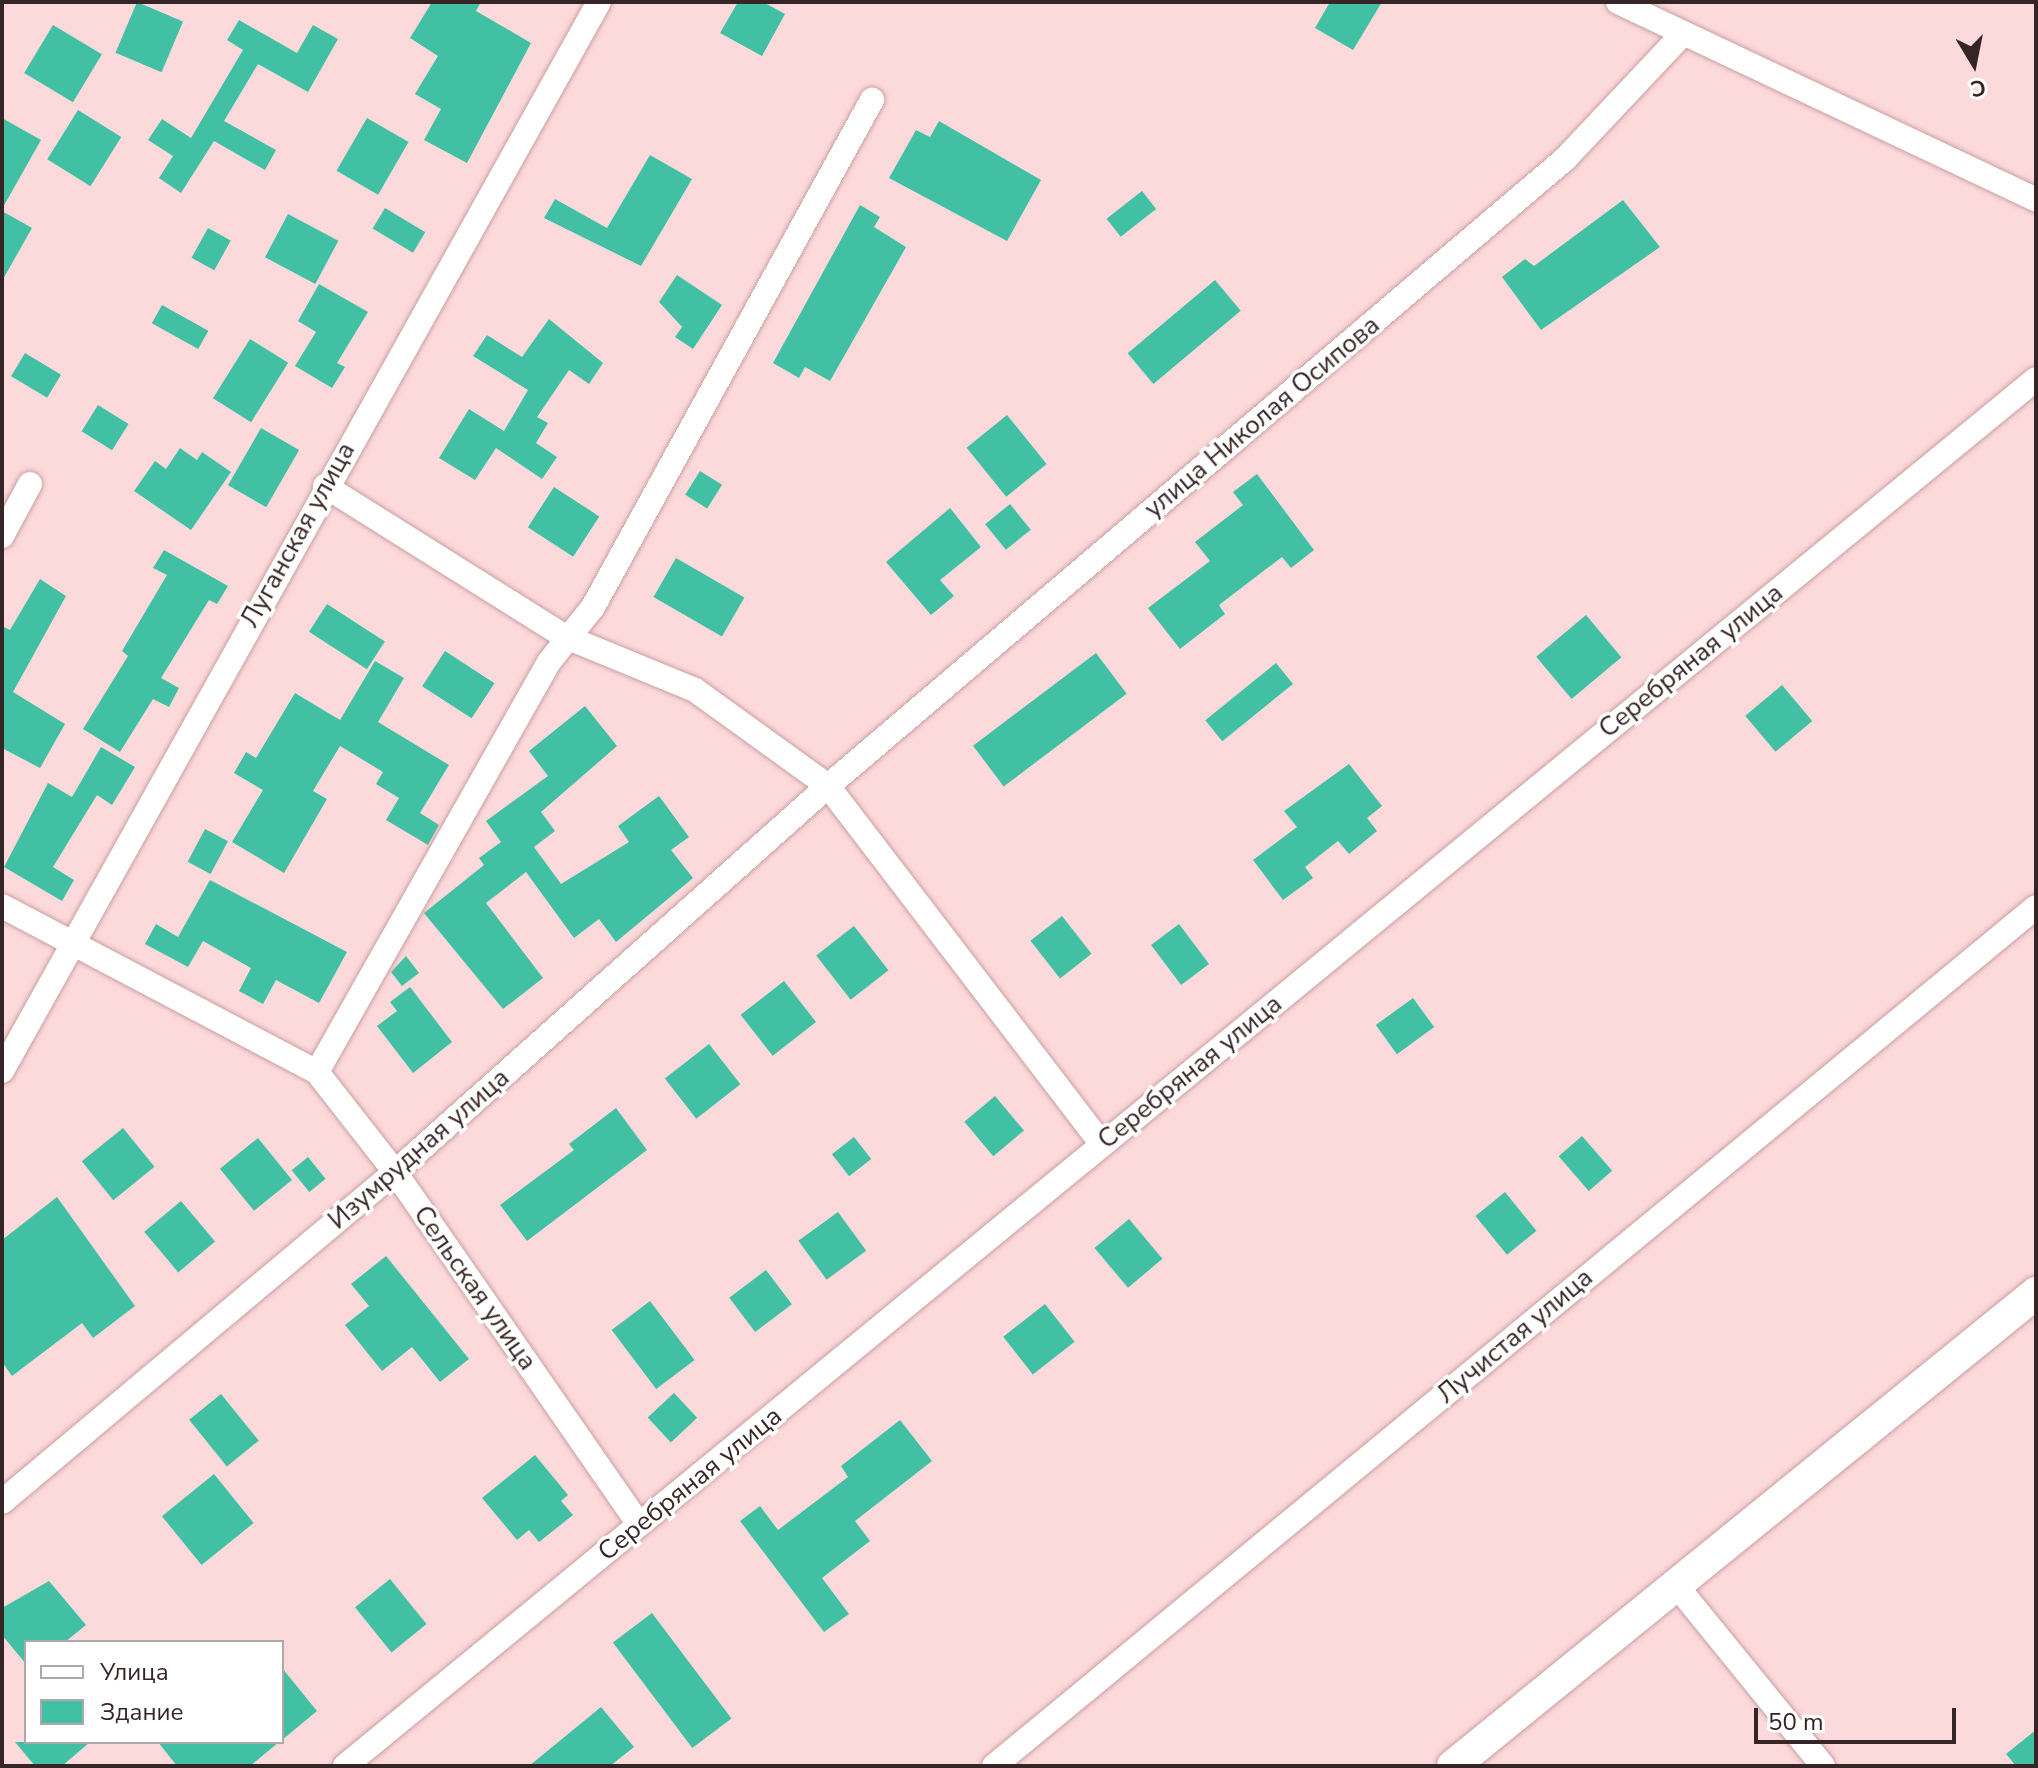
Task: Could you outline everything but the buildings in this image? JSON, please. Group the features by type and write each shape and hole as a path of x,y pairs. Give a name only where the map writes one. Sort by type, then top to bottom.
{"main road":[{"path":"1453,1766 2036,1293"}],"street":[{"name":"Луганская улица","path":"2,1071 325,486 599,2"},
{"path":"1618,2 2036,200"},
{"name":"улица Николая Осипова","path":"828,786 1565,159 1683,34"},
{"path":"317,1072 566,637 593,607 872,100"},
{"name":"Серебряная улица","path":"345,1766 2036,379"},
{"path":"2,536 30,484"},
{"path":"325,486 566,637 695,690 828,786 1102,1144"},
{"name":"Изумрудная улица","path":"2,1502 395,1172 828,786"},
{"name":"Сельская улица","path":"2,906 74,941 317,1072 395,1172 639,1525"},
{"name":"Лучистая улица","path":"994,1766 2036,907"},
{"path":"1676,1585 1823,1766"}]}
